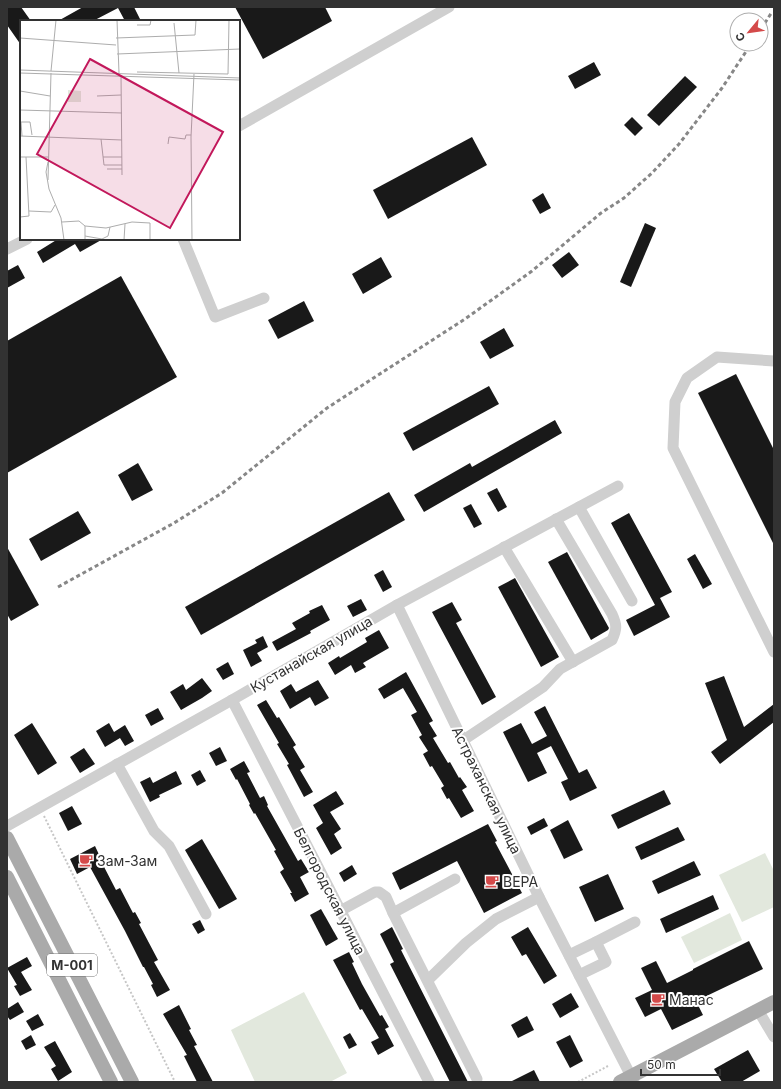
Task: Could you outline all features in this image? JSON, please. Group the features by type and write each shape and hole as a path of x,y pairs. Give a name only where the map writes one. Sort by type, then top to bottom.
{"main road":[{"name":"M-001","path":"9,845 132,1082"},
{"name":"M-001","path":"7,877 111,1082"},
{"path":"629,1080 774,1002"}],"street":[{"path":"240,125 449,7"},
{"path":"7,249 25,240"},
{"path":"183,240 215,317 264,298"},
{"path":"774,361 717,357 687,378 675,402 672,448 774,652"},
{"name":"Кустанайская улица","path":"7,826 232,700 396,604 618,486"},
{"path":"579,507 632,601"},
{"path":"462,741 543,687 560,669 612,640 616,632 616,624 612,614 556,519"},
{"path":"504,547 573,662"},
{"name":"Астраханская улица","path":"396,604 462,741 579,975 629,1080"},
{"name":"Белгородская улица","path":"232,700 429,1082"},
{"path":"117,764 154,831 169,846 206,914"},
{"path":"393,912 455,879"},
{"path":"340,911 375,892 379,892 386,897 478,1079"},
{"path":"428,980 466,943 496,919 539,897"},
{"path":"569,955 636,922"},
{"path":"579,975 606,962 596,942"},
{"path":"758,1010 774,1037"}],"path":[{"path":"40,808 175,1082"},
{"path":"578,1082 608,1066"}],"shaded area":[{"path":"765,853 774,871 774,907 742,922 719,875"},
{"path":"730,913 742,940 694,963 681,937"},
{"path":"304,992 347,1073 330,1082 255,1082 231,1030"}],"building":[{"path":"7,7 21,7 30,20 20,20 20,44 7,25"},
{"path":"83,7 134,7 140,20 124,20 118,8 95,20 60,20"},
{"path":"235,7 325,7 332,21 263,59"},
{"path":"594,62 601,75 575,89 568,76"},
{"path":"685,76 697,87 659,126 647,115"},
{"path":"632,117 643,128 635,136 624,125"},
{"path":"472,137 487,165 388,219 373,190"},
{"path":"543,193 551,208 540,214 532,200"},
{"path":"645,223 656,228 631,287 620,282"},
{"path":"56,240 101,240 80,252 75,244 43,263 37,252"},
{"path":"569,252 579,265 562,278 552,265"},
{"path":"381,257 392,277 363,294 352,274"},
{"path":"18,265 25,278 7,288 7,271"},
{"path":"121,276 177,377 7,473 7,341"},
{"path":"304,301 314,321 278,339 268,320"},
{"path":"504,328 514,346 490,359 480,342"},
{"path":"736,374 774,450 774,545 698,393"},
{"path":"489,386 499,404 413,451 403,433"},
{"path":"555,420 562,433 424,512 414,495 470,463 472,467"},
{"path":"138,463 153,490 132,501 118,475"},
{"path":"497,488 507,507 498,512 487,493"},
{"path":"389,492 405,520 201,635 185,607"},
{"path":"471,504 482,524 474,528 463,508"},
{"path":"78,511 91,533 41,561 29,539"},
{"path":"629,513 672,592 660,598 670,617 634,636 626,620 655,605 611,523"},
{"path":"7,547 39,605 11,621 7,614"},
{"path":"567,552 609,628 591,640 548,562"},
{"path":"695,554 712,584 703,589 687,559"},
{"path":"383,570 392,587 383,592 374,575"},
{"path":"515,578 559,657 541,667 498,587"},
{"path":"361,599 367,610 353,617 347,606"},
{"path":"452,602 462,620 456,623 496,697 482,705 432,612"},
{"path":"322,605 330,620 310,631 311,633 277,651 272,642 296,629 292,623 310,613 309,611"},
{"path":"379,630 389,648 363,663 366,667 355,673 351,665 335,675 328,663 339,656 340,658 367,642 365,638"},
{"path":"263,636 268,647 257,653 262,661 251,667 243,650 257,643 255,640"},
{"path":"228,662 234,674 223,680 216,669"},
{"path":"406,672 433,721 429,723 437,736 433,738 448,763 450,762 459,778 460,777 467,787 462,790 474,811 461,818 449,798 447,799 441,788 444,786 432,766 430,767 423,754 428,751 419,737 422,735 411,715 417,712 403,688 384,699 378,689"},
{"path":"724,676 744,727 774,704 774,722 720,764 711,752 727,740 705,683"},
{"path":"202,678 212,691 181,710 170,692 183,684 186,690"},
{"path":"318,680 329,698 315,706 310,697 290,709 280,691 291,684 296,692"},
{"path":"266,700 277,718 279,717 296,745 293,747 305,767 300,770 313,792 304,797 287,765 289,764 277,744 279,743 257,705"},
{"path":"545,706 579,773 587,769 597,788 570,801 561,782 568,779 551,746 537,753 547,773 528,782 503,732 521,723 532,744 547,736 534,712"},
{"path":"158,708 164,719 151,726 145,715"},
{"path":"32,723 57,763 38,775 14,735"},
{"path":"109,723 114,732 125,725 134,741 125,746 120,738 105,747 96,731"},
{"path":"220,747 227,761 216,766 209,753"},
{"path":"84,748 95,764 80,773 70,757"},
{"path":"244,761 250,772 247,773 260,798 264,796 268,805 267,806 298,861 301,859 309,872 300,877 309,894 295,902 290,893 292,893 280,872 284,869 274,851 276,850 255,813 254,814 237,779 236,780 230,769"},
{"path":"200,770 206,781 197,786 191,775"},
{"path":"176,771 182,784 159,795 160,797 150,802 140,782 150,777 153,783"},
{"path":"664,790 671,804 618,829 611,815"},
{"path":"336,791 344,804 330,812 341,829 334,834 342,848 331,855 316,828 323,823 313,805"},
{"path":"72,806 82,824 68,831 59,813"},
{"path":"544,818 548,826 531,835 527,827"},
{"path":"568,820 583,850 564,859 550,830"},
{"path":"488,824 497,841 495,842 522,893 484,913 457,861 400,890 392,873"},
{"path":"678,827 685,840 641,860 635,847"},
{"path":"202,839 237,899 219,909 185,850"},
{"path":"95,846 116,890 120,888 133,913 135,912 141,923 139,924 158,960 154,962 170,990 157,997 151,985 153,984 90,867 77,874 70,859"},
{"path":"694,861 701,875 658,894 652,881"},
{"path":"352,865 357,874 344,882 339,873"},
{"path":"608,874 624,909 595,922 579,887"},
{"path":"713,895 719,909 666,933 660,919"},
{"path":"321,909 338,939 326,946 310,915"},
{"path":"200,920 205,930 198,934 192,924"},
{"path":"392,927 403,949 401,950 468,1082 450,1082 390,964 394,962 380,934"},
{"path":"528,927 557,976 544,984 526,954 522,956 511,937"},
{"path":"749,941 763,969 696,1001 703,1015 672,1030 661,1009 645,1017 635,998 652,990 641,968 656,961 667,983"},
{"path":"349,952 354,962 352,963 362,984 380,1016 382,1015 389,1027 385,1029 394,1046 378,1055 371,1042 379,1038 362,1009 360,1010 333,960"},
{"path":"27,957 32,966 21,972 32,990 20,996 14,986 17,985 7,968"},
{"path":"571,993 579,1007 560,1018 552,1004"},
{"path":"18,1002 24,1012 10,1020 7,1016 7,1009"},
{"path":"179,1005 197,1045 194,1046 213,1082 197,1082 184,1056 187,1055 163,1014"},
{"path":"38,1014 44,1025 32,1031 26,1021"},
{"path":"527,1016 534,1030 518,1038 511,1025"},
{"path":"350,1033 357,1045 349,1049 343,1037"},
{"path":"31,1035 36,1045 26,1050 21,1041"},
{"path":"570,1035 583,1061 570,1068 556,1042"},
{"path":"55,1041 72,1072 58,1081 51,1069 56,1066 44,1047"},
{"path":"748,1050 760,1071 741,1082 722,1082 714,1069"},
{"path":"534,1070 540,1082 510,1082"}],"railway":[{"path":"769,17 772,12"},
{"path":"58,587 174,523 222,493 327,408 465,319 532,271 601,213 624,198 652,173 679,144 722,88 746,52"}],"place":[{"name":"Зам-Зам","path":"86,860"},
{"name":"ВЕРА","path":"492,881"},
{"name":"Манас","path":"658,999"}]}
